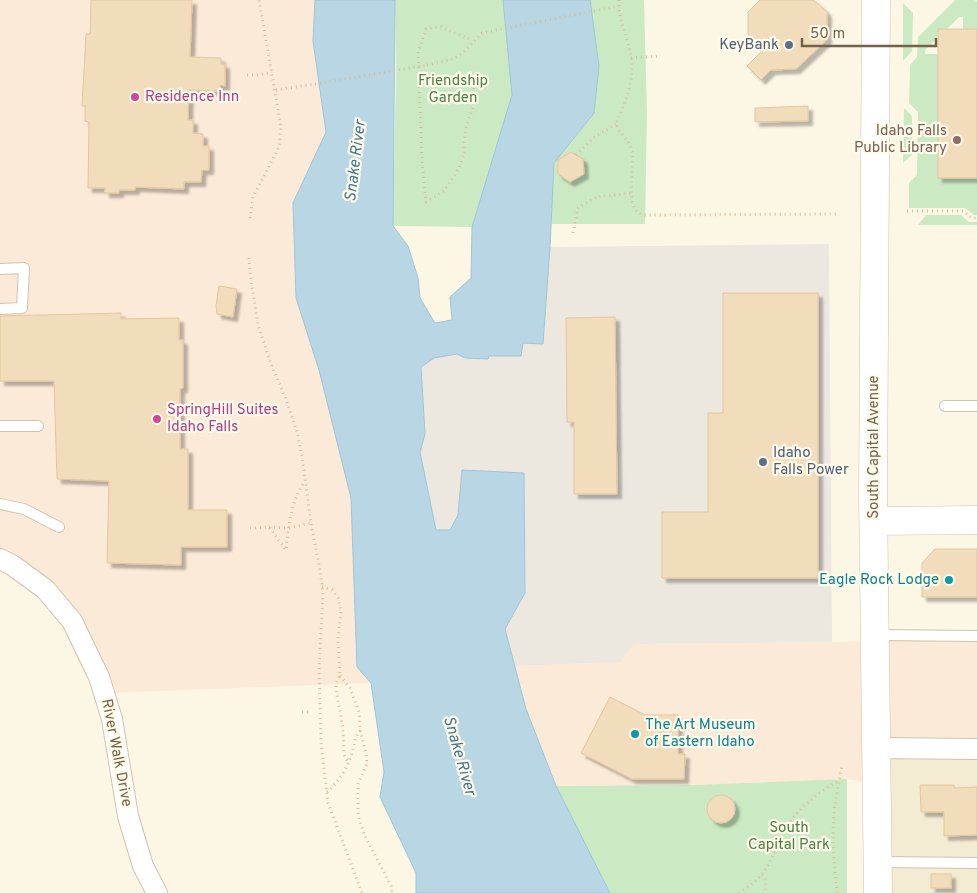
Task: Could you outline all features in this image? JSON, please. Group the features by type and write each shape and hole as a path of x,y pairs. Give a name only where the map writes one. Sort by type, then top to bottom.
{"street":[{"name":"South Capital Avenue","path":"876,0 873,497 875,520 878,748 878,893"},
{"path":"875,520 977,520"},
{"name":"River Walk Drive","path":"0,559 12,565 45,589 72,621 99,677 112,719 128,816 143,866 157,893"},
{"path":"878,748 977,748"}],"lane":[{"path":"0,269 24,268 22,308 0,309"},
{"path":"945,406 977,406"},
{"path":"0,426 38,426"},
{"path":"0,504 24,509 58,527"},
{"path":"876,635 977,636"},
{"path":"878,862 977,863"}],"path":[{"path":"250,218 253,197 279,148 281,127 259,0"},
{"path":"576,155 593,138 616,124 630,90 631,58 621,23 619,0"},
{"path":"276,90 453,59 464,52 478,35 490,30 619,6"},
{"path":"469,39 441,27 426,29 418,52 422,159 426,202 444,191 450,184 464,155 464,141 467,123 473,108 474,88"},
{"path":"631,58 661,56"},
{"path":"247,75 272,72"},
{"path":"616,124 627,139 632,150 634,207 643,215 838,214"},
{"path":"573,233 578,208 596,197 633,193"},
{"path":"907,211 963,211 972,218 977,218"},
{"path":"249,258 258,325 297,432 322,587 319,680 321,742 326,792 335,824 362,893"},
{"path":"269,527 286,550 288,528 299,489 305,482"},
{"path":"250,528 288,528 311,523"},
{"path":"322,587 332,590 340,604 341,610 338,640 340,676 336,683 336,689 343,729 344,755 348,762"},
{"path":"340,676 350,688 359,712 366,764 358,784 358,815 381,870 391,886 392,893"},
{"path":"302,712 310,712"},
{"path":"326,792 335,785 348,762 355,739 361,730"},
{"path":"836,893 833,857 835,804 842,765"},
{"path":"739,893 762,875 785,830 798,812 814,796 839,780"},
{"path":"762,875 766,880 765,893"}],"shaded area":[{"path":"0,0 315,0 313,41 326,132 293,203 296,298 319,370 351,498 357,666 371,683 104,693 72,621 0,559"},
{"path":"829,244 832,642 634,644 620,662 515,666 505,629 525,593 524,473 462,470 458,515 450,530 436,530 420,452 425,434 421,367 434,358 457,354 465,358 488,359 489,356 521,356 523,343 543,344 550,247"},
{"path":"977,637 977,749 878,748 878,784 847,779 693,785 556,786 526,709 515,666 620,662 634,644 832,642"},
{"path":"878,748 977,749 977,893 878,893"}],"green space":[{"name":"Friendship Garden","path":"395,0 503,0 512,95 472,227 393,226 396,73"},
{"path":"590,0 644,0 647,113 645,224 551,224 554,163 594,113 599,66"},
{"path":"955,0 975,0 977,2 977,29 963,29 963,17 959,17 947,29 938,29 938,37 925,50 925,54 938,54 938,178 977,178 977,215 974,215 965,208 909,208 909,183 917,175 918,112 909,103 910,65 917,57 918,37"},
{"path":"903,3 913,13 912,51 903,61"},
{"path":"904,108 912,116 912,155 903,163"},
{"path":"926,215 961,215 969,222 977,222 977,225 918,225"},
{"name":"South Capital Park","path":"847,779 847,893 610,893 556,786 693,785"}],"water":[{"name":"Snake River","path":"315,0 395,0 393,226 408,246 418,278 420,298 435,323 452,320 450,297 471,278 472,227 512,95 503,0 590,0 599,66 594,113 554,163 543,344 523,343 521,356 489,356 488,359 465,358 457,354 434,358 421,367 425,434 420,452 436,530 450,530 458,515 462,470 524,473 525,593 505,629 526,709 556,786 610,893 416,893 416,873 380,797 384,772 371,683 357,667 351,498 319,370 296,298 293,203 326,132 313,41"}],"building":[{"name":"Residence Inn","path":"91,0 192,0 190,57 221,58 221,64 225,64 225,86 220,85 220,91 189,90 188,120 193,120 193,133 203,134 203,146 209,146 209,170 202,170 201,182 184,182 184,189 135,187 135,190 119,190 119,193 105,193 105,188 88,188 89,122 85,121 85,106 82,106 86,34 90,34"},
{"name":"KeyBank","path":"760,0 814,0 827,12 827,40 796,69 771,70 761,80 747,66 762,51 748,37 748,12"},
{"name":"Idaho Falls Public Library","path":"938,29 977,29 977,178 938,178"},
{"path":"808,106 808,121 755,122 755,108"},
{"path":"571,152 583,159 584,174 570,182 558,174 558,160"},
{"path":"219,286 237,289 233,317 217,314 216,306"},
{"name":"Idaho Falls Power","path":"723,293 818,293 818,578 662,578 662,512 708,512 708,413 723,413"},
{"path":"121,313 121,319 179,318 179,340 183,340 183,388 180,389 180,449 188,449 188,510 227,510 227,547 181,547 181,565 107,563 109,481 57,479 54,381 0,381 0,316"},
{"path":"615,317 617,494 574,494 574,422 567,422 566,318"},
{"name":"Eagle Rock Lodge","path":"935,549 977,549 977,597 922,597 922,563"},
{"name":"The Art Museum of Eastern Idaho","path":"610,697 645,715 678,715 678,754 685,754 684,779 632,779 581,753"},
{"path":"920,785 954,785 954,788 977,787 977,835 944,836 944,812 921,812"},
{"path":"721,795 731,799 735,809 731,819 721,823 711,819 707,809 711,799"},
{"path":"931,874 951,874 951,888 931,888"}],"place":[{"name":"KeyBank","path":"789,45"},
{"name":"Residence Inn","path":"135,97"},
{"name":"Idaho Falls Public Library","path":"957,140"},
{"name":"SpringHill Suites Idaho Falls","path":"157,419"},
{"name":"Idaho Falls Power","path":"763,462"},
{"name":"Eagle Rock Lodge","path":"949,580"},
{"name":"The Art Museum of Eastern Idaho","path":"635,734"}]}
